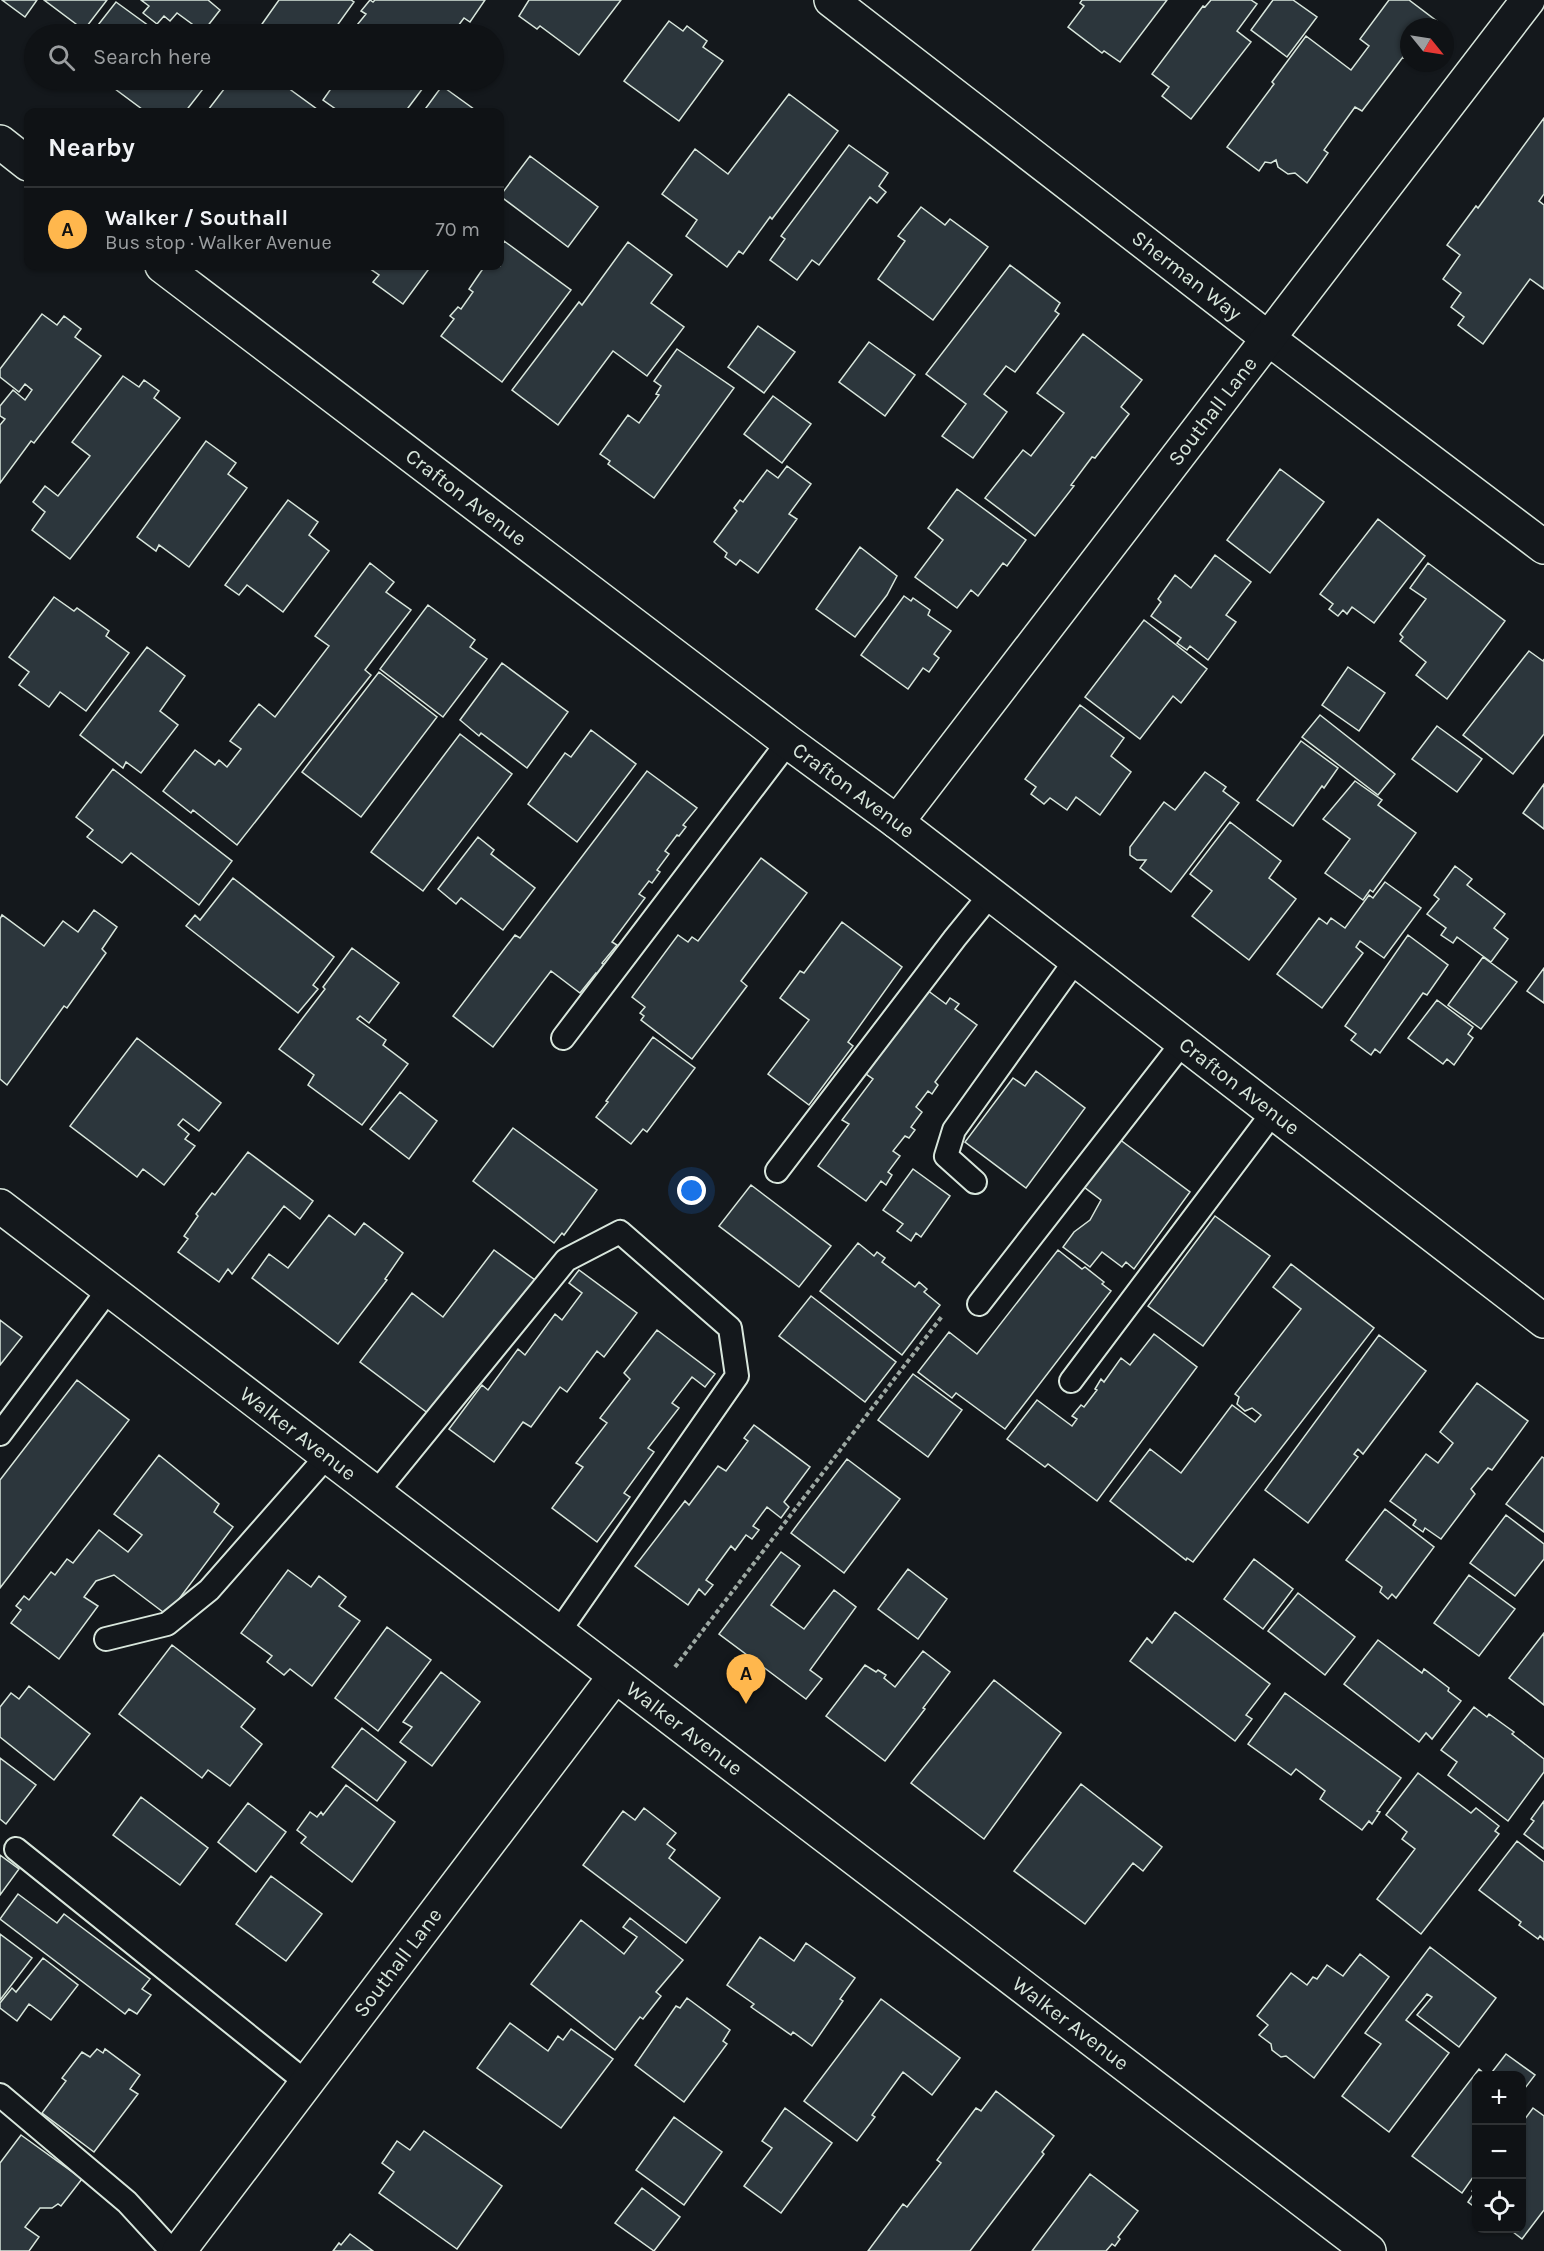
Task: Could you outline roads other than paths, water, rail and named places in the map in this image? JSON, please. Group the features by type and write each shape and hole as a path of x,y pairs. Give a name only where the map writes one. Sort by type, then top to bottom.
{"street":[{"name":"Sherman Way","path":"831,0 1269,339 1544,548"},
{"name":"Southall Lane","path":"897,822 1528,0"},
{"path":"0,142 24,161"},
{"name":"Crafton Avenue","path":"167,270 788,742 897,822 1544,1321"},
{"name":"Walker Avenue","path":"0,1206 1364,2249"},
{"name":"Southall Lane","path":"179,2251 615,1676"}],"lane":[{"path":"563,1038 788,742"},
{"path":"777,1171 990,895"},
{"path":"975,1182 946,1156 954,1130 1075,961"},
{"path":"979,1304 1183,1042"},
{"path":"1071,1381 1274,1112"},
{"path":"376,1493 566,1260 620,1232 730,1328 736,1376 558,1633"},
{"path":"0,1434 109,1290"},
{"path":"106,1639 167,1624 209,1590 327,1456"},
{"path":"16,1849 307,2083"},
{"path":"0,2095 127,2202 172,2251"}],"place":[{"name":"Walker / Southall","path":"746,1704"}]}
